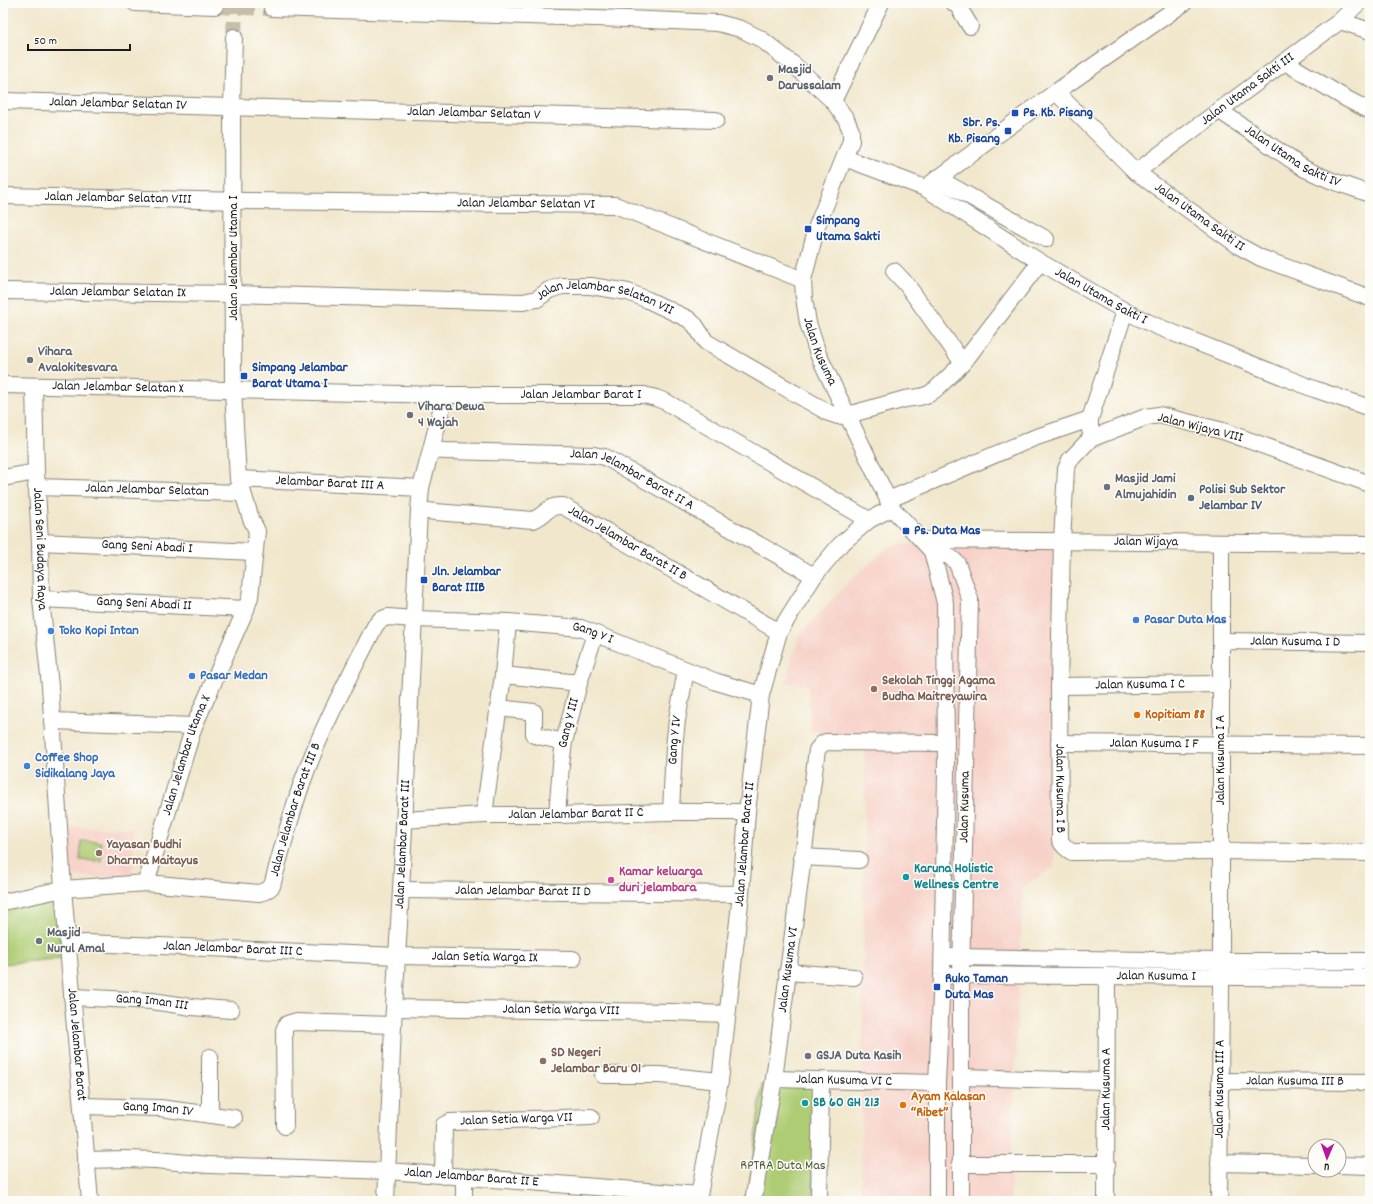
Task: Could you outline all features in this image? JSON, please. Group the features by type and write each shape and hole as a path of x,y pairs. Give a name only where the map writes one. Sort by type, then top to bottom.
{"street":[{"path":"135,3 215,6"},
{"path":"272,8 619,18 718,23 741,29 761,39 794,65 833,101 881,3"},
{"path":"954,3 958,6 970,26"},
{"path":"925,188 1056,92 1184,3"},
{"name":"Jalan Utama Sakti III","path":"1136,172 1340,21 1358,3"},
{"path":"1340,21 1370,31"},
{"name":"Jalan Jelambar Utama I","path":"234,37 232,107 234,200 234,389 241,486"},
{"path":"1285,62 1346,98 1370,110"},
{"name":"Jalan Utama Sakti II","path":"1056,92 1136,172 1250,253 1370,298"},
{"name":"Jalan Jelambar Selatan IV","path":"3,101 232,107"},
{"name":"Jalan Kusuma","path":"833,101 846,119 851,132 851,141 817,226 803,280 808,323 818,354 890,504 927,545 949,556 957,563 970,600 961,975 961,1201"},
{"name":"Jalan Jelambar Selatan V","path":"232,107 716,120"},
{"name":"Jalan Utama Sakti IV","path":"1220,111 1305,169 1330,180 1370,194"},
{"name":"Jalan Utama Sakti I","path":"845,158 925,188 1040,262 1125,311 1156,326 1314,389 1370,408"},
{"path":"937,178 1046,239"},
{"name":"Jalan Jelambar Selatan VIII","path":"3,196 234,200"},
{"name":"Jalan Jelambar Selatan VI","path":"234,200 615,205 803,280"},
{"path":"848,415 929,394 963,363 1040,262"},
{"path":"894,271 906,285 963,363"},
{"name":"Jalan Jelambar Selatan VII","path":"234,294 523,302 536,299 556,287 578,285 607,287 628,292 688,318 695,325 706,342 828,413 838,416 848,415"},
{"name":"Jalan Jelambar Selatan IX","path":"3,291 234,294"},
{"path":"1090,439 1090,419 1125,311"},
{"name":"Jalan Jelambar Selatan X","path":"3,385 234,389"},
{"name":"Jalan Seni Budaya Raya","path":"34,386 41,599 52,721 63,889"},
{"name":"Jalan Jelambar Barat I","path":"234,389 445,394 644,395 666,402 869,520"},
{"name":"Jalan Jelambar Barat III","path":"386,1201 393,1025 398,956 419,510 421,488 445,394"},
{"name":"Jalan Wijaya VIII","path":"1062,541 1066,465 1090,439 1146,417 1159,415 1223,431 1370,484"},
{"path":"869,520 890,504 1034,438 1090,419"},
{"name":"Jalan Jelambar Barat II A","path":"431,450 594,455 605,457 814,576"},
{"name":"Jalan Jelambar Selatan","path":"3,478 241,486"},
{"name":"Jelambar Barat III A","path":"241,486 421,488"},
{"name":"Jalan Jelambar Utama X","path":"146,883 194,726 246,610 250,597 257,531 251,519 241,486"},
{"name":"Jalan Jelambar Barat II B","path":"419,510 533,520 543,515 553,506 563,506 779,632"},
{"name":"Jalan Jelambar Barat II","path":"699,1198 720,1081 741,894 747,812 761,695 779,632 814,576 840,545 869,520"},
{"name":"Jalan Wijaya","path":"927,545 1062,541 1370,544"},
{"name":"Jalan Kusuma I B","path":"1062,541 1059,686 1060,840 1062,844 1072,852 1221,851 1370,853"},
{"name":"Gang Seni Abadi I","path":"40,542 254,552"},
{"name":"Jalan Kusuma I A","path":"1220,978 1221,543"},
{"name":"Jalan Kusuma","path":"927,545 945,603 946,743 942,975 938,1083 937,1201"},
{"name":"Gang Seni Abadi II","path":"41,599 246,610"},
{"name":"Jalan Jelambar Barat III B","path":"3,902 63,889 146,883 259,893 265,892 272,886 288,826 306,772 330,714 375,626 380,620 388,617 414,619"},
{"name":"Gang Y I","path":"414,619 508,622 581,628 717,682 761,695"},
{"path":"484,815 498,708 504,675 508,622"},
{"name":"Gang Y III","path":"557,815 560,765 564,742 579,683 595,634"},
{"name":"Jalan Kusuma I D","path":"1221,641 1370,643"},
{"name":"Gang Y IV","path":"672,812 674,747 686,670"},
{"path":"504,675 579,683"},
{"name":"Jalan Kusuma I C","path":"1059,686 1220,684"},
{"path":"498,708 534,712 534,735 564,742"},
{"path":"52,721 194,726"},
{"name":"Jalan Kusuma VI","path":"753,1201 774,1079 815,755 817,750 826,742 946,743"},
{"name":"Jalan Kusuma I F","path":"1059,743 1370,746"},
{"name":"Jalan Jelambar Barat II C","path":"404,820 484,815 747,812"},
{"path":"802,857 859,860"},
{"name":"Jalan Jelambar Barat","path":"63,889 90,1201"},
{"name":"Jalan Jelambar Barat II D","path":"401,890 741,894"},
{"name":"Jalan Jelambar Barat III C","path":"68,944 87,943 398,956"},
{"name":"Jalan Setia Warga IX","path":"398,956 573,959"},
{"name":"Jalan Kusuma I","path":"942,957 1370,961"},
{"path":"787,972 854,977"},
{"name":"Jalan Kusuma I","path":"942,975 1370,978"},
{"name":"Jalan Kusuma A","path":"1106,1201 1107,976"},
{"name":"Jalan Kusuma III A","path":"1219,1201 1220,978"},
{"name":"Gang Iman III","path":"72,998 152,1001 192,1007 231,1010"},
{"name":"Jalan Setia Warga VIII","path":"394,1008 727,1014"},
{"path":"285,1126 284,1030 287,1024 293,1022 393,1025"},
{"path":"210,1057 210,1115"},
{"path":"603,1075 660,1075 720,1081"},
{"path":"961,1077 1106,1081"},
{"name":"Jalan Kusuma VI C","path":"774,1079 938,1083"},
{"path":"819,1201 821,1081"},
{"name":"Jalan Kusuma III B","path":"1220,1081 1370,1082"},
{"name":"Gang Iman IV","path":"82,1106 160,1108 234,1118"},
{"name":"Jalan Setia Warga VII","path":"444,1176 444,1126 447,1123 591,1117"},
{"name":"Jalan Jelambar Barat II E","path":"86,1160 156,1160 209,1165 388,1171 699,1198"},
{"path":"1219,1163 1307,1165"},
{"path":"960,1164 1106,1164"},
{"path":"1347,1165 1370,1166"},
{"path":"464,1178 464,1201"}],"shaded area":[{"path":"1061,538 1054,867 1023,887 1010,1201 861,1201 865,746 810,730 808,685 785,683 799,636 848,582 890,546 943,541"},
{"name":"Yayasan Budhi Dharma Maitayus","path":"65,827 134,829 132,878 64,876"}],"green space":[{"path":"81,841 101,842 101,861 80,860"},
{"path":"58,896 65,958 3,964 3,905"},
{"name":"RPTRA Duta Mas","path":"762,1084 814,1084 813,1201 748,1201"}],"tunnel":[{"path":"215,6 272,8"},
{"path":"234,37 235,7"}],"place":[{"name":"Masjid Darussalam","path":"770,78"},
{"name":"Ps. Kb. Pisang","path":"1015,113"},
{"name":"Sbr. Ps. Kb. Pisang","path":"1008,131"},
{"name":"Simpang Utama Sakti","path":"808,229"},
{"name":"Vihara Avalokitesvara","path":"30,360"},
{"name":"Simpang Jelambar Barat Utama I","path":"244,376"},
{"name":"Vihara Dewa 4 Wajah","path":"410,415"},
{"name":"Masjid Jami Almujahidin","path":"1107,487"},
{"name":"Polisi Sub Sektor Jelambar IV","path":"1191,498"},
{"name":"Ps. Duta Mas","path":"906,531"},
{"name":"Jln. Jelambar Barat IIIB","path":"424,580"},
{"name":"Pasar Duta Mas","path":"1136,620"},
{"name":"Toko Kopi Intan","path":"51,631"},
{"name":"Pasar Medan","path":"192,676"},
{"name":"Sekolah Tinggi Agama Budha Maitreyawira","path":"874,689"},
{"name":"Kopitiam 88","path":"1137,715"},
{"name":"Coffee Shop Sidikalang Jaya","path":"27,766"},
{"name":"Yayasan Budhi Dharma Maitayus","path":"99,853"},
{"name":"Karuna Holistic Wellness Centre","path":"906,877"},
{"name":"Kamar keluarga duri jelambara","path":"611,880"},
{"name":"Masjid Nurul Amal","path":"39,941"},
{"name":"Ruko Taman Duta Mas","path":"937,987"},
{"name":"GSJA Duta Kasih","path":"808,1056"},
{"name":"SD Negeri Jelambar Baru 01","path":"543,1061"},
{"name":"SB 60 GH 213","path":"805,1103"},
{"name":"Ayam Kalasan “Ribet”","path":"903,1105"}]}
